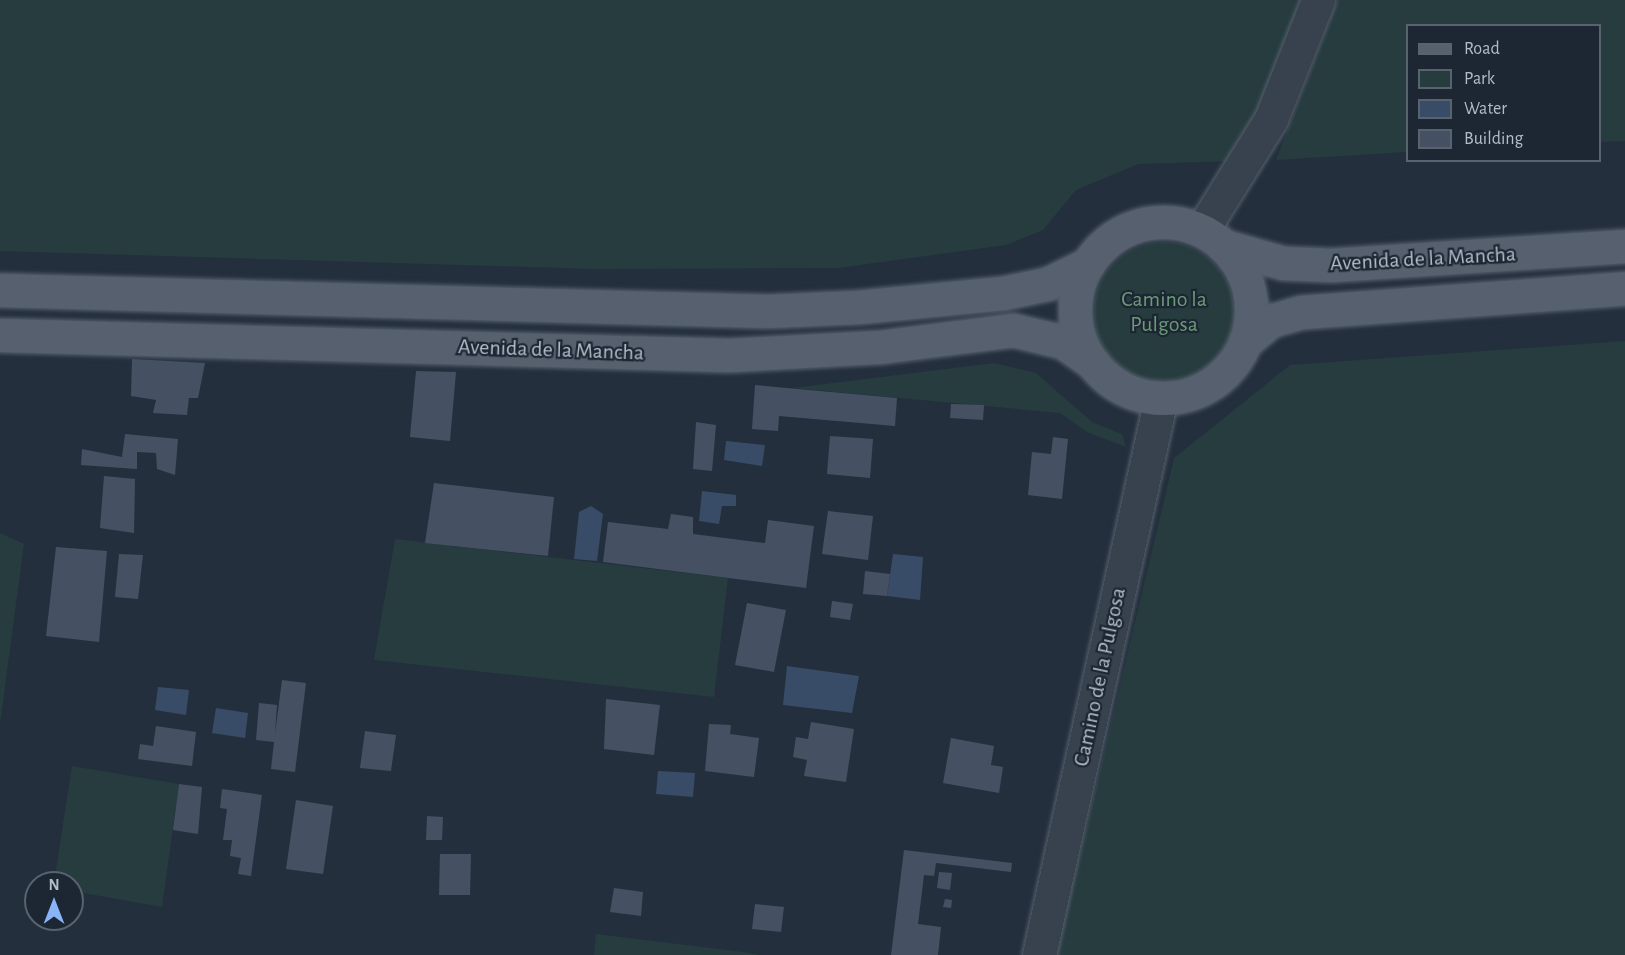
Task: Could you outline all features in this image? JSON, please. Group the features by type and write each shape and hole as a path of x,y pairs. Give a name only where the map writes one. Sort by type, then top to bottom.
{"main road":[{"path":"1151,222 1212,238 1240,267 1249,290 1251,315 1245,342 1236,359 1215,381 1189,394 1161,398 1128,391 1107,379 1093,363 1079,338 1074,310 1077,288 1088,264 1105,244 1126,230 1151,222"},
{"name":"Avenida de la Mancha","path":"1212,238 1283,263 1331,265 1625,246"},
{"name":"Avenida de la Mancha","path":"0,290 768,311 858,307 1003,293 1047,284 1088,264"},
{"name":"Avenida de la Mancha","path":"1245,342 1270,321 1302,312 1625,288"},
{"name":"Avenida de la Mancha","path":"0,335 729,355 879,347 1013,330 1047,336 1093,363"}],"street":[{"path":"1212,238 1271,118 1318,0"},
{"name":"Camino de la Pulgosa","path":"1039,955 1161,398"}],"green space":[{"path":"0,0 1310,0 1235,161 1138,164 1076,190 1043,230 1006,245 838,268 596,269 0,251"},
{"path":"1338,0 1625,0 1625,141 1601,142 1601,24 1406,24 1406,152 1276,160"},
{"name":"Camino la Pulgosa","path":"1164,242 1191,247 1214,262 1229,285 1234,312 1229,339 1214,362 1191,377 1164,382 1137,377 1114,362 1099,339 1094,312 1099,285 1114,262 1137,247"},
{"path":"1625,341 1625,955 1056,955 1174,458 1290,365"},
{"path":"994,363 1036,373 1092,422 1122,434 1126,447 1087,432 1060,413 793,388"},
{"path":"0,533 24,544 0,724"},
{"path":"395,539 728,578 714,697 374,660"},
{"path":"72,766 179,784 162,907 84,893 84,871 56,871"},
{"path":"596,934 743,952 760,955 594,955"}],"water":[{"path":"726,441 765,445 762,466 724,460"},
{"path":"702,491 736,495 736,506 722,506 719,524 699,521"},
{"path":"591,506 603,514 597,561 574,559 579,512"},
{"path":"893,554 923,557 920,600 887,596"},
{"path":"787,666 859,676 852,713 783,705"},
{"path":"158,687 189,690 186,715 155,710"},
{"path":"216,708 248,713 245,738 212,733"},
{"path":"658,771 695,773 693,797 656,794"}],"building":[{"path":"132,359 205,363 198,398 189,398 187,415 153,413 156,400 131,396"},
{"path":"416,371 456,372 450,441 410,437"},
{"path":"755,385 897,398 895,426 779,416 778,431 752,429"},
{"path":"951,404 984,405 983,420 950,418"},
{"path":"696,422 716,425 712,471 693,469"},
{"path":"125,434 178,439 175,475 157,469 156,453 137,452 137,469 81,465 82,449 122,457"},
{"path":"830,436 873,439 870,478 827,474"},
{"path":"1053,437 1068,439 1062,499 1028,495 1032,452 1051,454"},
{"path":"104,476 135,479 134,533 100,528"},
{"path":"434,483 554,497 548,556 425,543"},
{"path":"828,511 873,516 868,560 822,554"},
{"path":"671,514 693,517 693,534 765,543 768,520 814,526 806,588 603,562 608,522 668,529"},
{"path":"56,547 107,551 99,642 46,636"},
{"path":"119,554 143,555 138,599 115,597"},
{"path":"865,571 890,574 887,596 863,594"},
{"path":"832,601 853,604 850,620 830,617"},
{"path":"747,603 786,610 774,672 735,665"},
{"path":"282,680 306,683 295,772 271,769 274,742 256,740 259,703 277,705 275,734"},
{"path":"606,699 660,705 654,755 604,749"},
{"path":"811,722 854,729 846,782 804,776 807,760 793,757 796,737 808,739"},
{"path":"709,724 731,725 730,734 759,738 754,777 705,771"},
{"path":"156,726 196,732 192,766 138,759 140,744 153,746"},
{"path":"365,731 396,735 391,771 360,768"},
{"path":"951,738 994,746 991,765 1003,767 999,793 943,783"},
{"path":"179,784 202,787 198,834 173,830"},
{"path":"222,789 262,795 251,876 238,874 241,858 230,856 232,840 223,840 227,809 220,808"},
{"path":"296,800 333,806 323,874 286,869"},
{"path":"427,816 443,817 442,840 426,840"},
{"path":"904,850 1012,863 1011,872 936,863 934,876 924,875 918,924 941,927 938,955 891,955"},
{"path":"440,854 471,854 470,895 439,895"},
{"path":"939,872 952,873 950,890 937,888"},
{"path":"614,888 643,892 641,916 610,912"},
{"path":"945,899 952,900 951,908 943,907"},
{"path":"755,904 784,907 781,932 752,929"}]}
